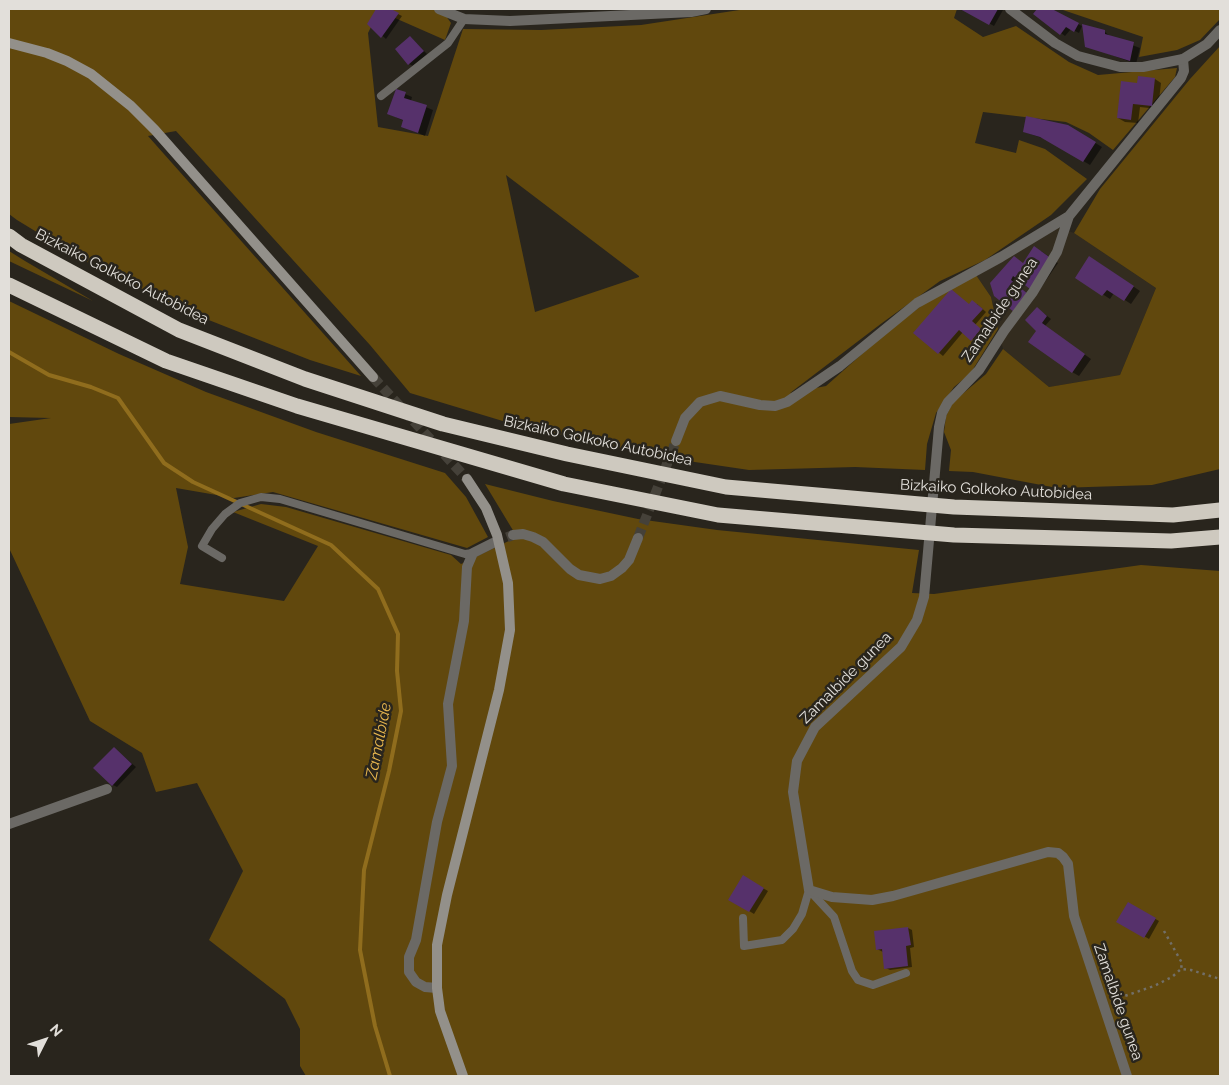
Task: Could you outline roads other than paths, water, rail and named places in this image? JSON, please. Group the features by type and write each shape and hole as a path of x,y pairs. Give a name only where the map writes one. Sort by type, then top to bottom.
{"highway":[{"name":"Bizkaiko Golkoko Autobidea","path":"9,236 179,330 305,379 443,424 567,454 726,488 954,508 1173,514 1220,510"},
{"path":"9,285 166,361 297,406 564,484 718,515 944,535 1171,541 1220,537"}],"main road":[{"path":"9,43 47,52 67,61 92,74 131,106 155,130 373,377"},
{"path":"463,1076 445,1030 437,988 437,945 440,926 499,690 510,630 508,583 497,535 486,508 467,479"}],"street":[{"path":"439,9 464,19 502,21 691,12 706,9"},
{"path":"1010,9 1055,43 1078,56 1097,63 1120,67 1143,67 1182,59 1207,44 1220,30"},
{"name":"Zamalbide gunea","path":"676,441 685,418 700,402 720,396 760,405 775,406 787,402 840,366 917,303 1001,257 1069,216 1181,78 1184,71 1182,59"},
{"name":"Zamalbide gunea","path":"1069,216 1057,252 1033,292 1004,331 979,370 948,402 938,427 924,597 917,620 901,647 815,727 797,761 793,777 794,799 809,890 839,898 872,900 893,896 1048,852 1058,853 1068,864 1074,916 1127,1076"},
{"path":"512,535 523,534 533,537 543,542 562,562 579,575 600,578 611,576 622,568 629,560 638,538"},
{"path":"437,988 425,987 416,982 409,972 409,957 416,940 438,822 452,766 448,704 464,621 467,567 473,553 493,543"},
{"path":"9,824 107,789"}],"lane":[{"path":"381,96 448,43 464,19"},
{"path":"222,558 202,546 212,529 225,514 240,503 261,498 280,499 465,554 473,553"},
{"path":"743,918 744,946 782,940 802,914 809,890"},
{"path":"809,890 834,917 852,971 858,980 873,986 906,973"}],"waterway":[{"name":"Zamalbide","path":"9,352 49,375 91,387 118,398 164,463 193,482 331,545 378,589 398,634 397,671 401,711 389,771 364,870 360,950 375,1026 390,1076"}],"tunnel":[{"path":"373,377 467,479"},
{"path":"638,538 676,441"},
{"path":"493,543 513,535"}]}
